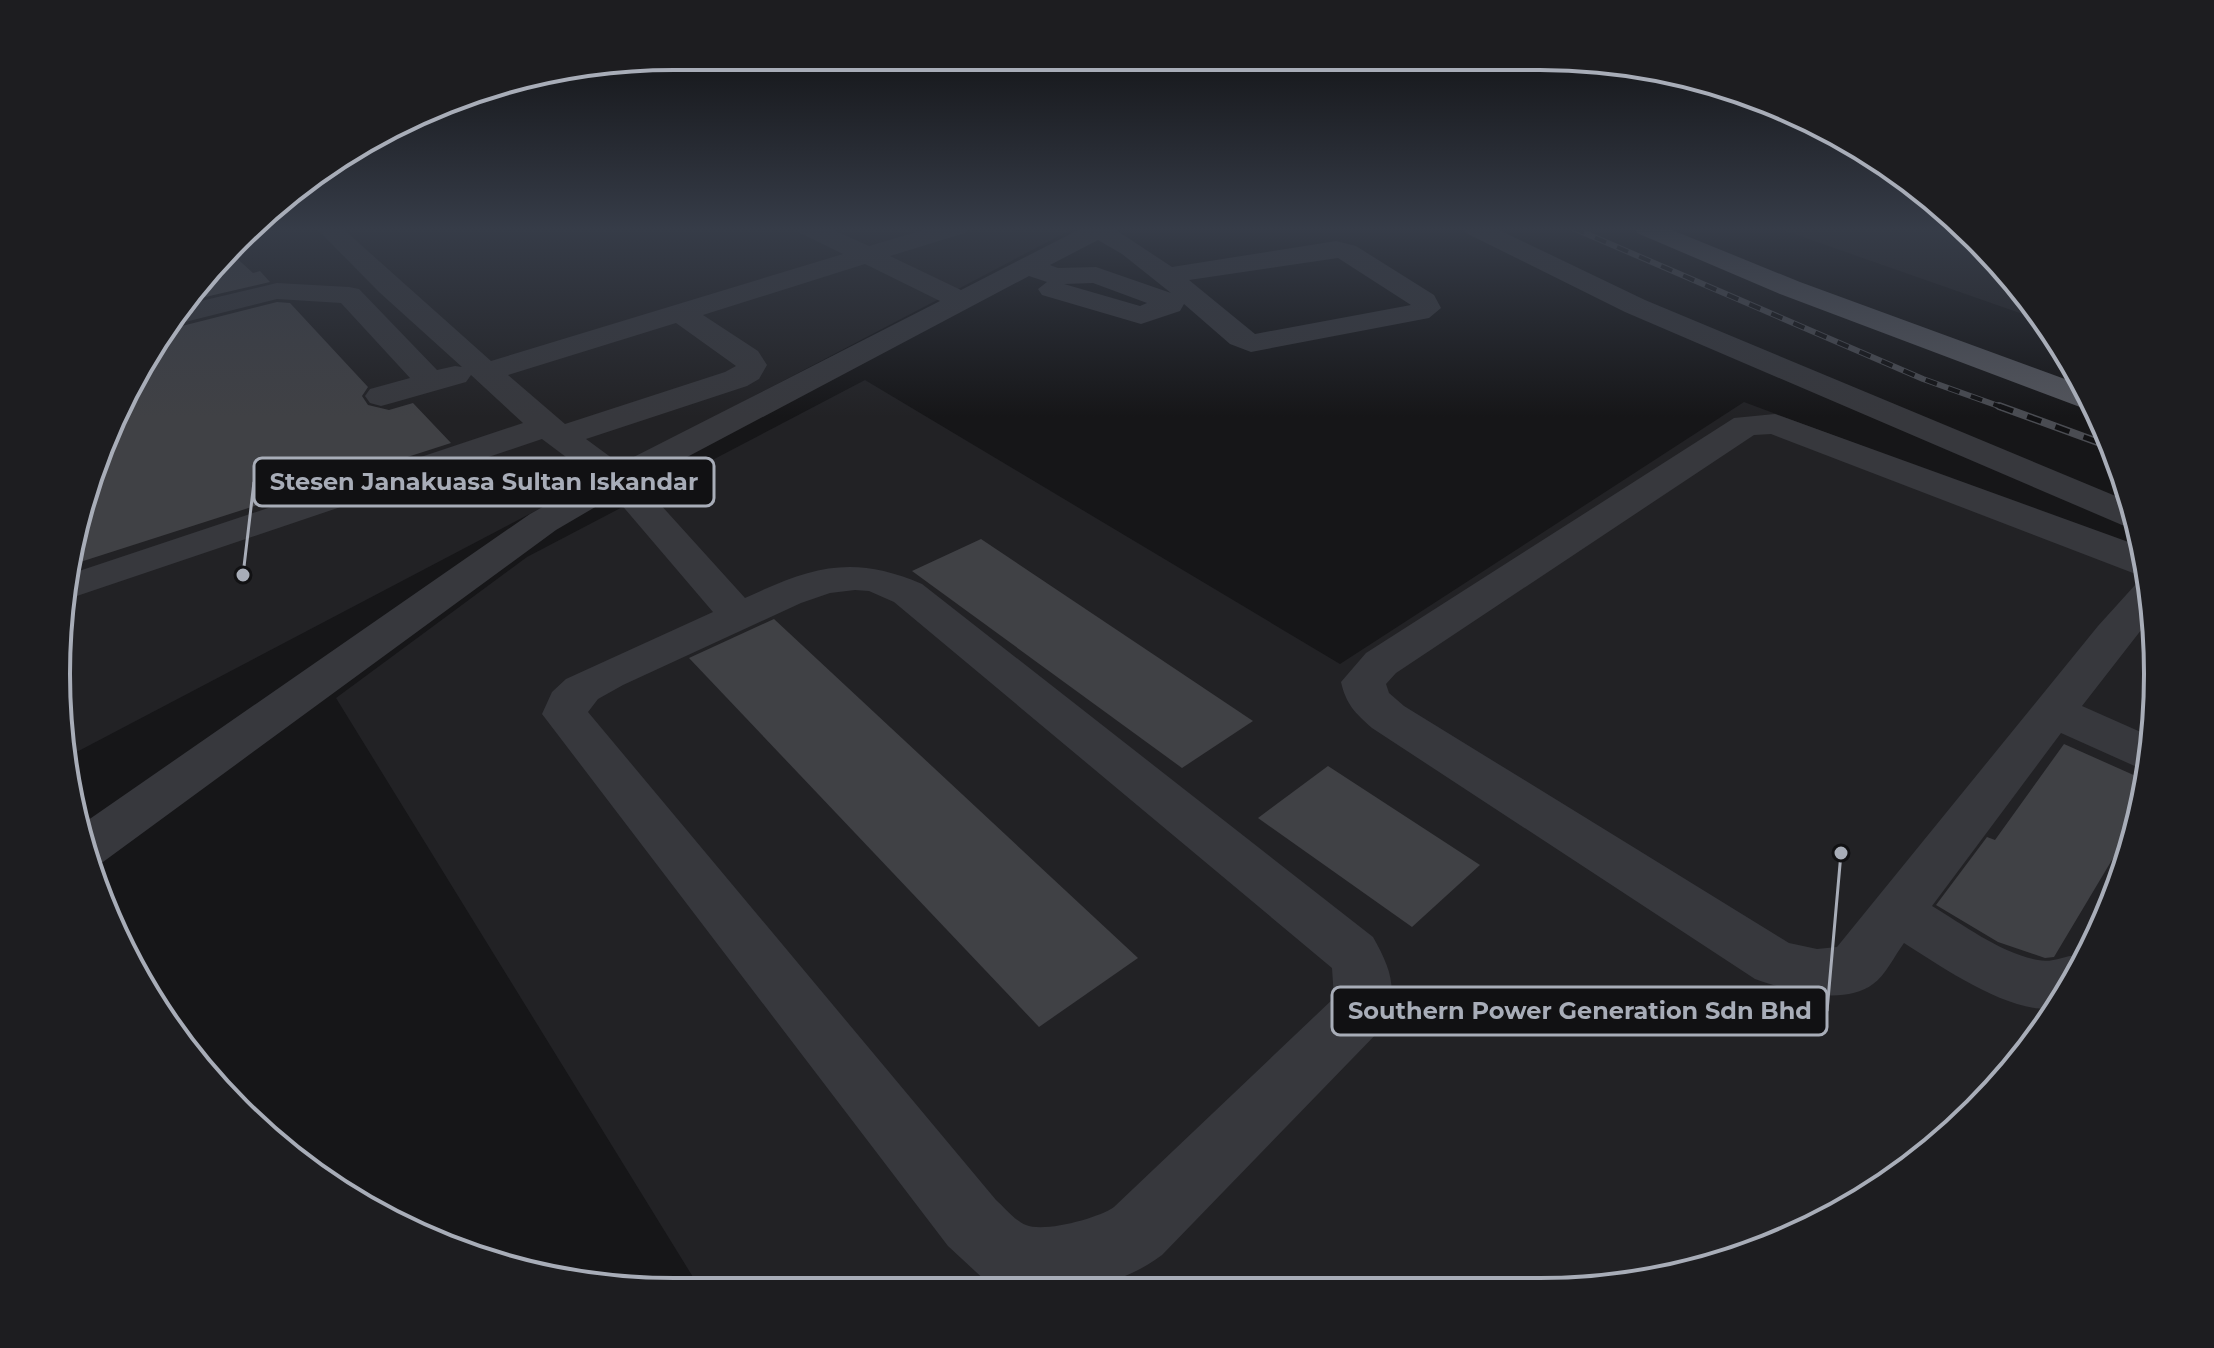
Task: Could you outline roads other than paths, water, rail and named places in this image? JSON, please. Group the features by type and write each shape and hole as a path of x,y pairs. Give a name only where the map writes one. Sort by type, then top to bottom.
{"main road":[{"path":"1798,291 2075,394"},
{"path":"1843,291 2063,371"}],"street":[{"path":"191,312 277,291 349,295 367,291"},
{"path":"394,291 554,431 618,479 739,616"},
{"path":"381,396 483,370 747,291"},
{"path":"931,291 972,312"},
{"path":"94,841 543,522 618,479 1021,291"},
{"path":"1182,291 1240,338 1251,343 1427,308 1408,291"},
{"path":"1604,291 2121,511"},
{"path":"349,295 431,382"},
{"path":"77,585 554,431 736,379 748,372 752,365 747,357 679,312"},
{"path":"2133,560 1775,424 1759,422 1746,425 1394,655 1363,682 1368,700 1388,717 1775,963 1817,973 1853,968 2054,711 2142,620"},
{"path":"875,579 908,593 1353,953 1362,969 1366,988 1361,1010 1138,1231 1114,1248 1047,1261 1013,1260 972,1223 565,714 568,703 582,689 739,616 804,587 830,581 875,579"},
{"path":"2054,711 2139,751"},
{"path":"1897,912 2004,973 2042,985 2058,984"}],"railway":[{"path":"1719,291 1923,379 2004,408"},
{"path":"1999,406 2098,442"}],"place":[{"name":"Stesen Janakuasa Sultan Iskandar","path":"243,575"},
{"name":"Southern Power Generation Sdn Bhd","path":"1841,853"}]}
